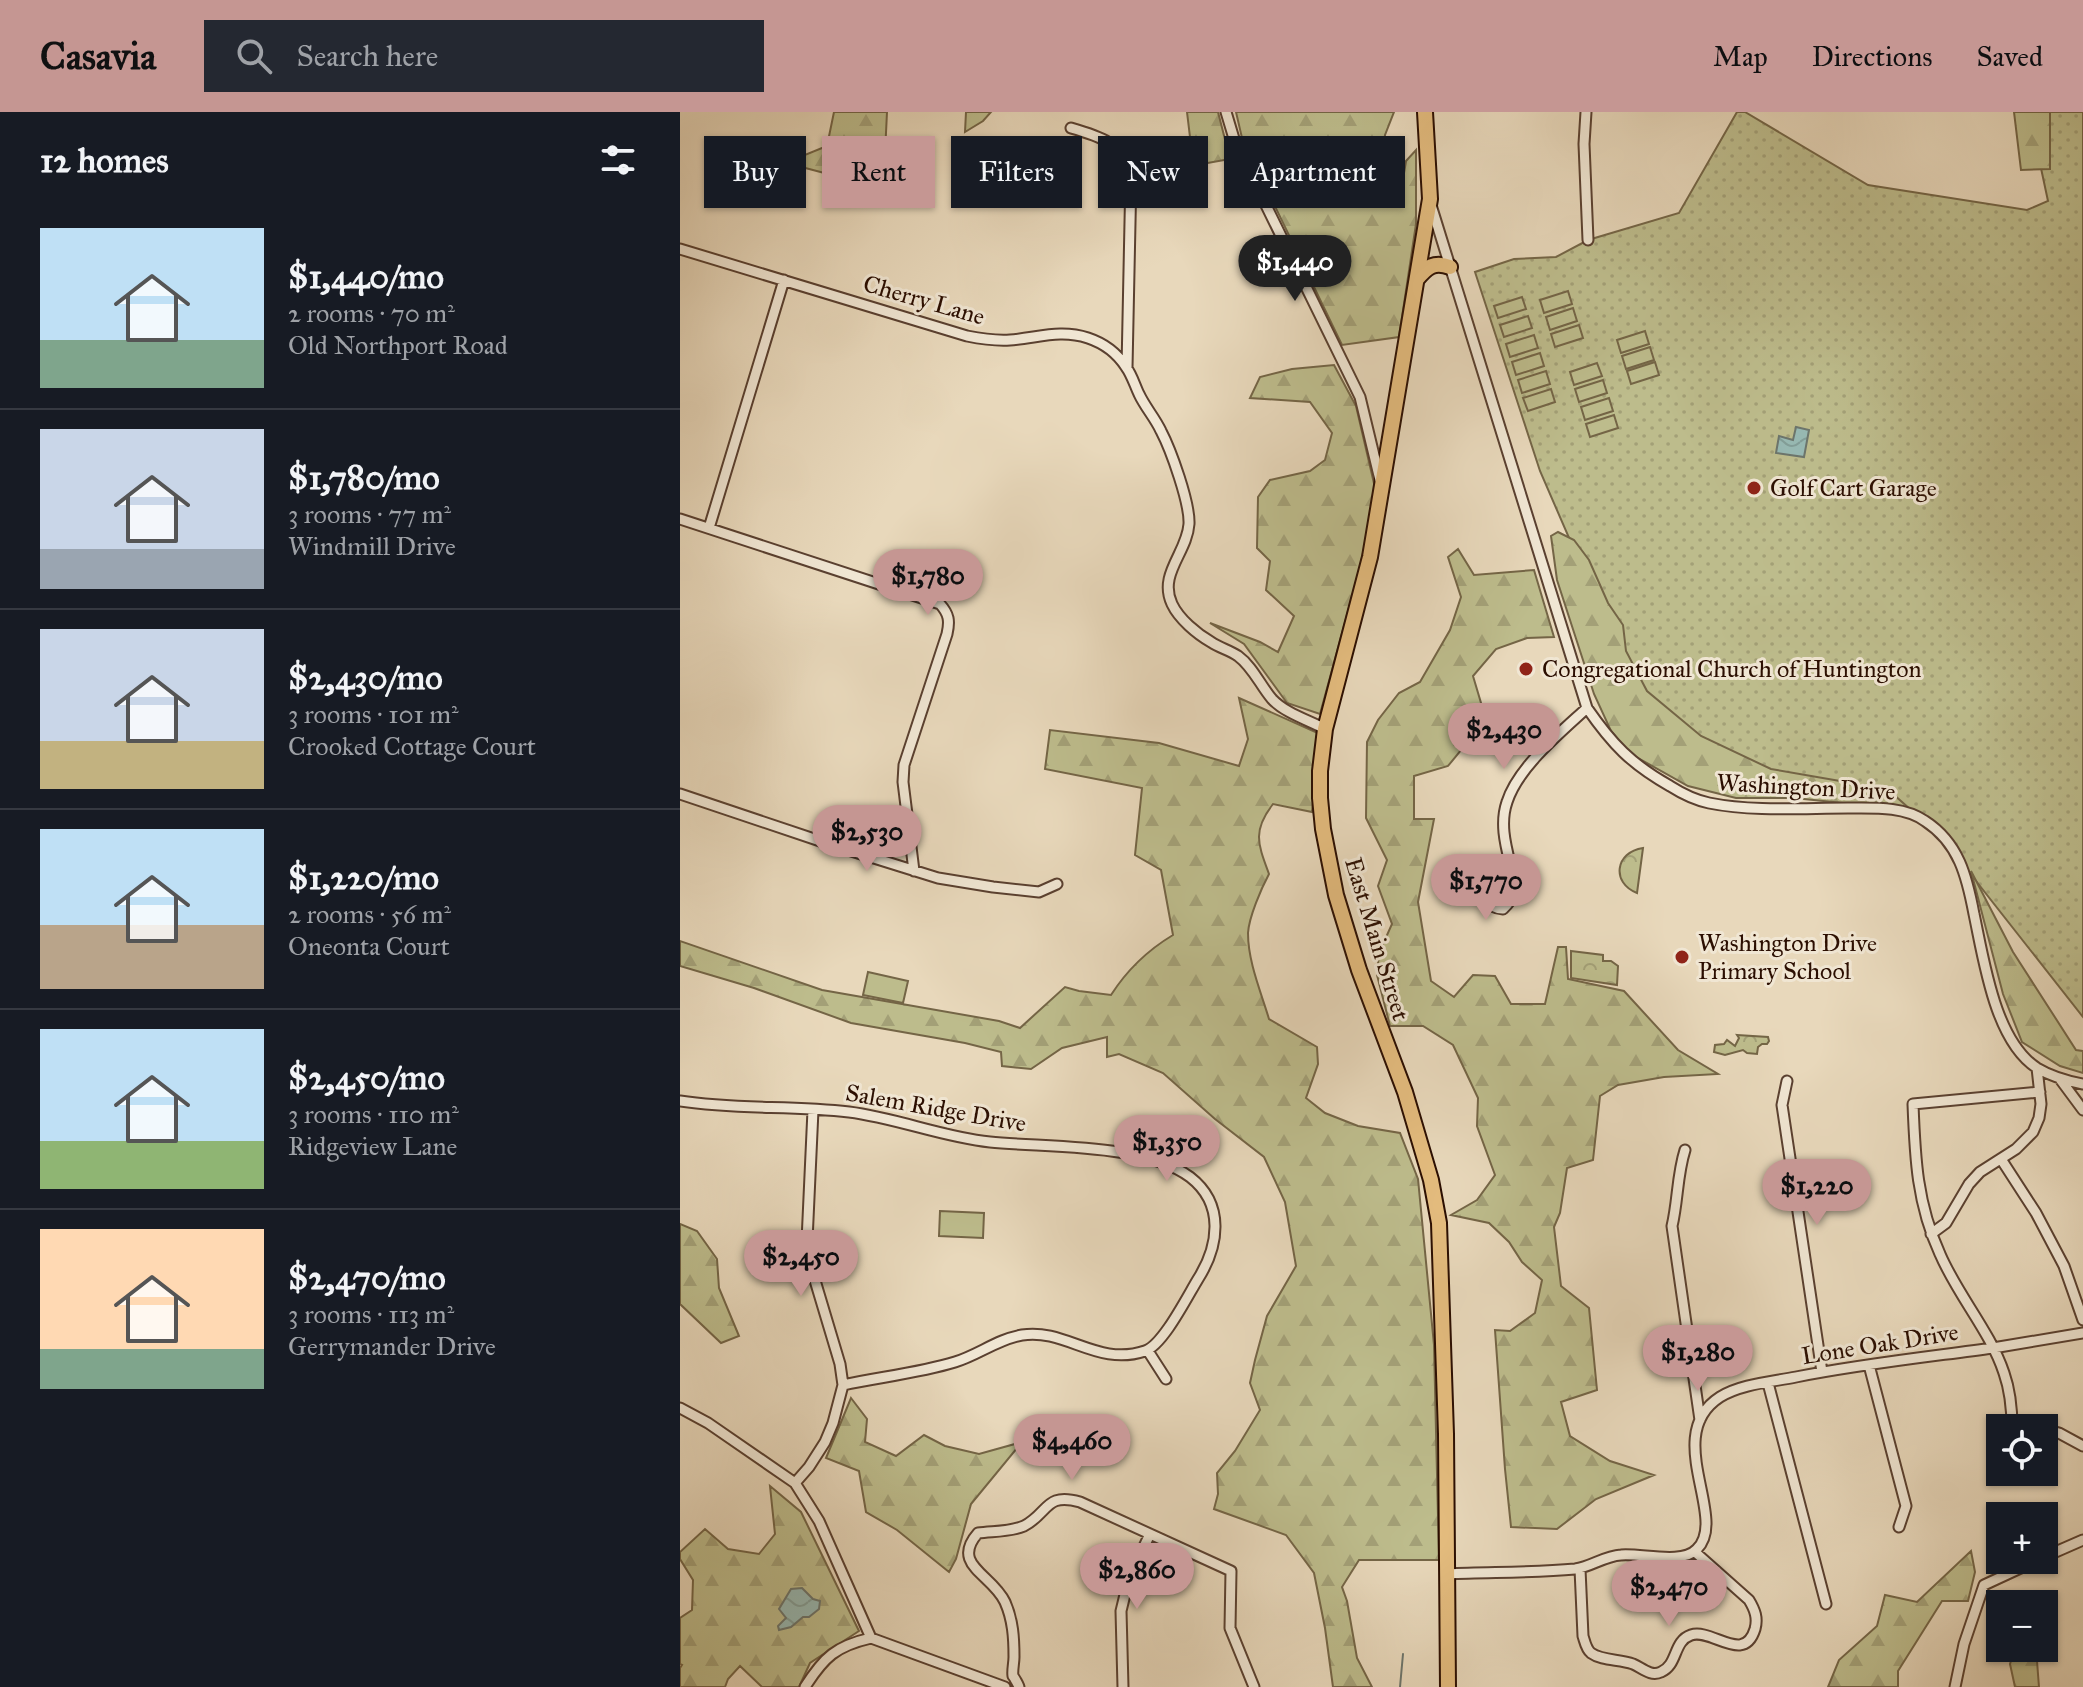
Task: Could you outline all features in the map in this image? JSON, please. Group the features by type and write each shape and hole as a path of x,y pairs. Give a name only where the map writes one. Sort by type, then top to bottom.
{"main road":[{"name":"East Main Street","path":"1425,112 1430,199 1370,557 1325,729 1320,798 1336,895 1359,970 1412,1117 1431,1180 1439,1223 1446,1434 1448,1687"},
{"path":"1417,279 1434,264 1450,267"}],"street":[{"path":"1226,112 1235,142 1360,397 1382,492"},
{"path":"1586,112 1584,144 1588,240"},
{"path":"1071,128 1109,142 1128,161 1131,174 1127,368"},
{"name":"Washington Drive","path":"1430,199 1587,708 1606,735 1648,774 1705,802 1759,808 1873,808 1901,811 1923,818 1948,841 1959,857 1967,879 1997,1012 2011,1040 2037,1068 2060,1079 2083,1084"},
{"name":"Cherry Lane","path":"680,249 967,336 992,340 1053,333 1087,338 1106,346 1127,368 1167,442 1187,504 1190,521 1188,536 1169,576 1167,591 1173,607 1194,630 1241,658 1274,700 1286,710 1325,729"},
{"path":"709,528 784,280"},
{"path":"680,519 940,604 947,612 950,622 947,634 904,765 903,782 914,871"},
{"path":"1511,868 1485,884 1482,891 1488,905 1503,909 1513,895 1514,877 1503,820 1514,784 1550,742 1587,708"},
{"path":"680,794 938,878 1039,892 1057,884"},
{"path":"1931,1234 1946,1223 1969,1184 1980,1172 2016,1149 2033,1132 2041,1104 2037,1068"},
{"path":"2060,1079 2083,1110"},
{"path":"1787,1081 1782,1105 1822,1372"},
{"path":"2012,1414 2005,1374 1994,1348 1955,1285 1931,1234 1917,1181 1913,1104 2040,1092"},
{"name":"Salem Ridge Drive","path":"680,1101 873,1115 928,1131 988,1142 1132,1154 1152,1158 1190,1177 1204,1192 1215,1212 1213,1250 1162,1337 1148,1351"},
{"path":"795,1483 825,1442 843,1385 840,1364 811,1267 807,1241 813,1110"},
{"path":"1448,1574 1580,1569 1607,1556 1621,1555 1681,1558 1695,1552 1702,1544 1706,1521 1695,1458 1700,1420 1672,1226 1679,1169 1685,1150"},
{"path":"2001,1159 2031,1204 2064,1266 2083,1320"},
{"name":"Lone Oak Drive","path":"1700,1420 1710,1405 1738,1389 1822,1372 2083,1333"},
{"path":"843,1385 933,1368 975,1355 1021,1335 1038,1334 1057,1337 1099,1353 1115,1355 1148,1351 1166,1379"},
{"path":"1869,1365 1906,1506 1899,1527"},
{"path":"1768,1383 1826,1604"},
{"path":"680,1408 708,1423 795,1483 819,1521 871,1638"},
{"path":"2058,1433 2083,1446"},
{"path":"1019,1687 1013,1677 1013,1633 1005,1600 972,1565 967,1553 969,1543 978,1533 1022,1527 1054,1500 1067,1498 1231,1571 1230,1628 1254,1687"},
{"path":"1123,1687 1121,1611 1129,1578 1150,1534"},
{"path":"2058,1551 2083,1540"},
{"path":"1580,1569 1583,1636 1591,1653 1632,1663 1652,1674 1661,1673 1669,1667 1681,1640 1689,1636 1699,1633 1731,1645 1741,1645 1753,1634 1756,1617 1749,1600 1695,1552"},
{"path":"1955,1687 1964,1644 1984,1585 2008,1574"},
{"path":"805,1687 830,1655 848,1644 871,1638 1005,1687"}],"green space":[{"path":"834,112 887,112 886,136 829,136"},
{"path":"966,112 991,112 965,132"},
{"path":"1187,112 1218,112 1224,136 1224,160 1208,163 1208,136 1190,136"},
{"path":"1236,112 1394,112 1385,136 1242,136"},
{"path":"1737,112 1745,112 1868,185 2027,210 2048,201 2029,112 2083,112 2083,1017 1924,815 1757,772 1642,706 1540,471 1475,272 1514,259 1556,257 1588,240 1679,213"},
{"path":"2014,112 2050,112 2050,169 2021,170"},
{"path":"822,148 822,172 806,168 806,155"},
{"path":"1416,150 1416,224 1399,337 1342,345 1276,208 1405,208 1406,161"},
{"path":"1568,291 1572,304 1544,313 1540,300"},
{"path":"1522,297 1526,309 1498,318 1494,306"},
{"path":"1573,308 1577,321 1550,330 1546,317"},
{"path":"1528,316 1532,328 1504,337 1500,325"},
{"path":"1579,325 1583,338 1555,347 1551,334"},
{"path":"1645,331 1649,344 1621,353 1617,340"},
{"path":"1534,335 1538,348 1510,357 1506,344"},
{"path":"1650,347 1654,360 1626,369 1622,356"},
{"path":"1540,353 1544,366 1516,375 1512,362"},
{"path":"1655,362 1659,375 1631,384 1627,371"},
{"path":"1597,363 1602,376 1574,385 1570,372"},
{"path":"1334,365 1356,406 1376,492 1360,567 1320,714 1287,703 1244,644 1210,623 1278,652 1294,616 1266,590 1270,561 1257,548 1258,497 1270,480 1310,471 1325,460 1332,433 1310,402 1250,398 1260,377 1292,369"},
{"path":"1546,371 1550,384 1522,393 1518,380"},
{"path":"1603,380 1607,393 1579,402 1575,389"},
{"path":"1551,389 1555,402 1528,411 1523,398"},
{"path":"1609,398 1613,411 1585,420 1581,407"},
{"path":"1614,415 1618,428 1590,437 1586,424"},
{"path":"1558,532 1574,540 1589,560 1608,603 1623,625 1626,651 1647,691 1701,736 1771,769 1893,794 1911,810 1794,798 1736,798 1688,786 1629,753 1611,731 1594,694 1557,580 1551,536"},
{"path":"1458,549 1474,575 1534,570 1554,637 1527,638 1496,649 1473,676 1484,713 1471,738 1448,766 1414,776 1414,819 1434,819 1418,902 1431,981 1454,997 1473,975 1495,976 1511,1004 1545,1004 1558,947 1566,947 1568,979 1624,991 1678,1050 1718,1074 1664,1077 1618,1085 1600,1096 1593,1160 1567,1168 1560,1213 1554,1227 1561,1286 1589,1308 1597,1390 1561,1402 1570,1436 1610,1461 1654,1475 1596,1499 1557,1529 1511,1527 1495,1330 1510,1331 1535,1313 1542,1280 1489,1223 1451,1215 1477,1200 1495,1175 1477,1126 1478,1098 1453,1045 1423,1026 1390,1026 1377,975 1379,953 1392,924 1378,886 1387,860 1366,818 1367,742 1378,720 1399,693 1420,682 1450,630 1461,597 1448,557"},
{"path":"1239,698 1320,734 1312,812 1273,804 1260,830 1260,846 1269,874 1253,911 1248,933 1253,966 1269,1019 1317,1047 1318,1064 1306,1098 1325,1113 1358,1126 1400,1133 1418,1179 1434,1345 1439,1560 1359,1560 1342,1587 1357,1658 1372,1687 1333,1687 1314,1573 1286,1535 1214,1509 1218,1494 1217,1473 1235,1451 1260,1410 1250,1383 1255,1360 1267,1316 1296,1266 1285,1202 1264,1157 1163,1073 1119,1054 1107,1057 1107,1037 1062,1048 1031,1069 1002,1066 1001,1052 851,1023 754,988 680,966 680,941 822,990 999,1021 1020,1028 1065,987 1111,995 1139,961 1173,935 1161,870 1135,855 1142,788 1045,769 1050,730 1159,743 1239,766 1248,739"},
{"path":"1643,848 1637,893 1623,882 1620,868 1627,855"},
{"path":"1971,871 2013,952 2076,1050 2083,1051 2083,1073 2060,1066 2022,1042 2003,994"},
{"path":"1571,951 1603,955 1603,961 1611,961 1618,966 1617,985 1571,978"},
{"path":"868,972 908,981 903,1003 863,995"},
{"path":"1737,1035 1768,1037 1769,1041 1758,1047 1757,1054 1743,1050 1725,1055 1714,1052 1715,1045 1724,1044 1727,1040 1735,1046 1739,1038"},
{"path":"940,1211 984,1213 983,1238 939,1236"},
{"path":"680,1224 697,1231 717,1259 719,1288 739,1336 721,1343 680,1304"},
{"path":"851,1398 867,1419 865,1442 896,1456 924,1435 945,1446 979,1454 1022,1442 971,1504 956,1559 949,1572 897,1530 866,1512 859,1471 826,1458"},
{"path":"770,1486 801,1512 859,1631 810,1663 799,1687 762,1687 740,1666 725,1687 680,1687 680,1618 692,1610 693,1580 680,1559 680,1552 705,1529 728,1549 759,1554 775,1534"},
{"path":"1971,1551 1975,1572 1968,1601 1942,1601 1898,1671 1898,1687 1828,1687 1839,1660 1877,1626 1885,1595 1917,1602"},
{"path":"2037,1662 2039,1687 2015,1687 2010,1664"}],"water":[{"path":"1796,427 1809,430 1804,457 1776,453 1779,436 1793,440"},
{"path":"802,1588 813,1599 820,1601 819,1609 791,1627 779,1630 778,1626 786,1618 779,1609 791,1589"}],"waterway":[{"path":"1400,1687 1403,1654"}],"place":[{"name":"Golf Cart Garage","path":"1754,488"},
{"name":"Congregational Church of Huntington","path":"1526,669"},
{"name":"Washington Drive Primary School","path":"1682,957"}]}
